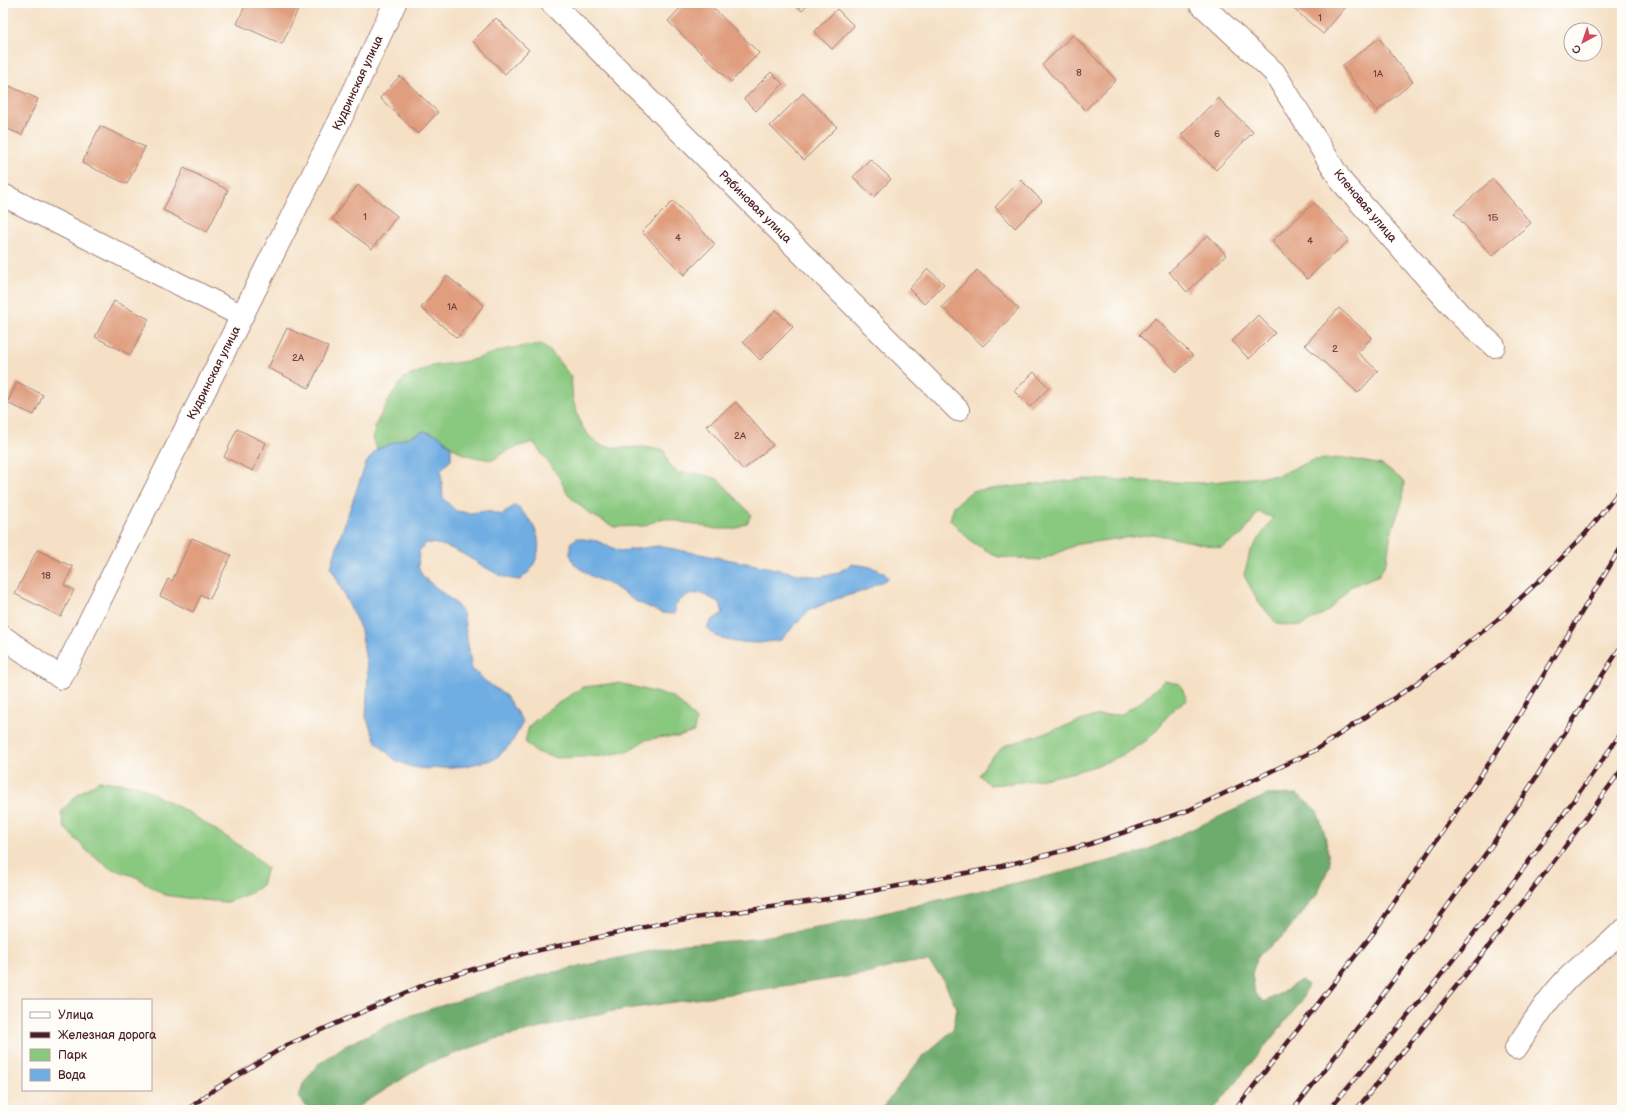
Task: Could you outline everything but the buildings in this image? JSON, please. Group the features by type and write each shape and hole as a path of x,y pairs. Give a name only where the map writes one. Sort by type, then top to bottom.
{"street":[{"name":"Кудринская улица","path":"3,637 61,678 346,108 396,3"},
{"name":"Рябиновая улица","path":"552,3 958,410"},
{"name":"Кленовая улица","path":"1200,3 1274,72 1342,182 1462,317 1494,346"},
{"path":"3,195 242,316"},
{"path":"1516,1048 1545,1006 1571,974 1597,954 1622,931"}],"green space":[{"path":"541,344 554,355 571,377 573,400 581,425 591,438 602,446 621,448 643,447 664,450 669,465 678,473 695,473 718,479 751,514 748,522 735,529 716,529 663,518 643,526 614,527 590,514 568,495 559,477 533,442 508,450 493,460 463,454 452,447 439,435 399,441 377,449 373,441 375,426 388,401 404,378 432,366 469,361 506,349"},
{"path":"1345,458 1382,465 1404,481 1403,499 1391,533 1387,560 1379,575 1350,587 1328,611 1301,626 1277,624 1258,601 1244,575 1250,552 1273,518 1258,512 1243,534 1221,548 1154,534 1078,544 1041,560 998,557 972,542 950,520 954,506 972,491 1085,479 1203,483 1279,475 1313,460"},
{"path":"1164,681 1180,684 1187,700 1174,709 1148,739 1133,750 1094,766 1029,781 989,785 979,775 987,762 1004,746 1095,716 1122,714 1142,701"},
{"path":"619,683 673,697 696,720 694,732 678,737 663,737 645,740 628,751 603,756 556,758 536,752 525,742 529,726 546,711 583,687"},
{"path":"99,781 137,785 188,812 251,853 267,868 262,885 251,893 227,902 202,900 164,895 136,877 110,868 87,851 64,827 61,812 78,794"},
{"path":"1297,794 1317,811 1325,835 1330,865 1316,896 1283,936 1257,957 1252,974 1255,994 1264,1002 1301,980 1308,985 1301,1002 1213,1110 881,1110 921,1058 953,1030 957,1008 941,976 928,962 905,963 866,974 607,1012 495,1039 426,1064 353,1110 311,1110 308,1109 299,1097 303,1084 317,1065 343,1047 405,1017 541,975 683,944 744,940 829,926 1057,874 1140,853 1267,795"}],"water":[{"path":"424,431 439,435 451,447 451,460 441,470 443,498 456,511 469,513 487,511 502,515 515,505 533,525 538,540 537,557 532,568 520,580 504,577 465,555 437,544 426,543 419,551 418,567 423,577 454,602 463,613 472,669 506,696 523,722 511,744 495,759 466,766 427,769 411,767 395,760 376,742 366,717 368,675 361,630 331,567 366,463 377,449"},
{"path":"577,538 597,541 620,551 658,546 798,574 821,577 837,573 852,564 877,569 889,578 864,591 836,599 808,611 781,640 759,643 735,642 715,636 707,628 711,621 723,613 720,603 701,593 685,596 675,606 675,614 662,613 635,601 615,587 591,576 575,565 570,554 570,543"}],"railway":[{"path":"187,1110 212,1091 287,1045 428,983 526,953 673,921 835,898 998,867 1090,844 1189,810 1314,751 1417,683 1497,620 1543,577 1586,533 1622,488"},
{"path":"1235,1110 1374,932 1496,753 1622,546"},
{"path":"1293,1110 1376,1004 1492,845 1622,645"},
{"path":"1328,1110 1405,1019 1517,878 1622,732"},
{"path":"1356,1110 1488,947 1622,769"}]}
